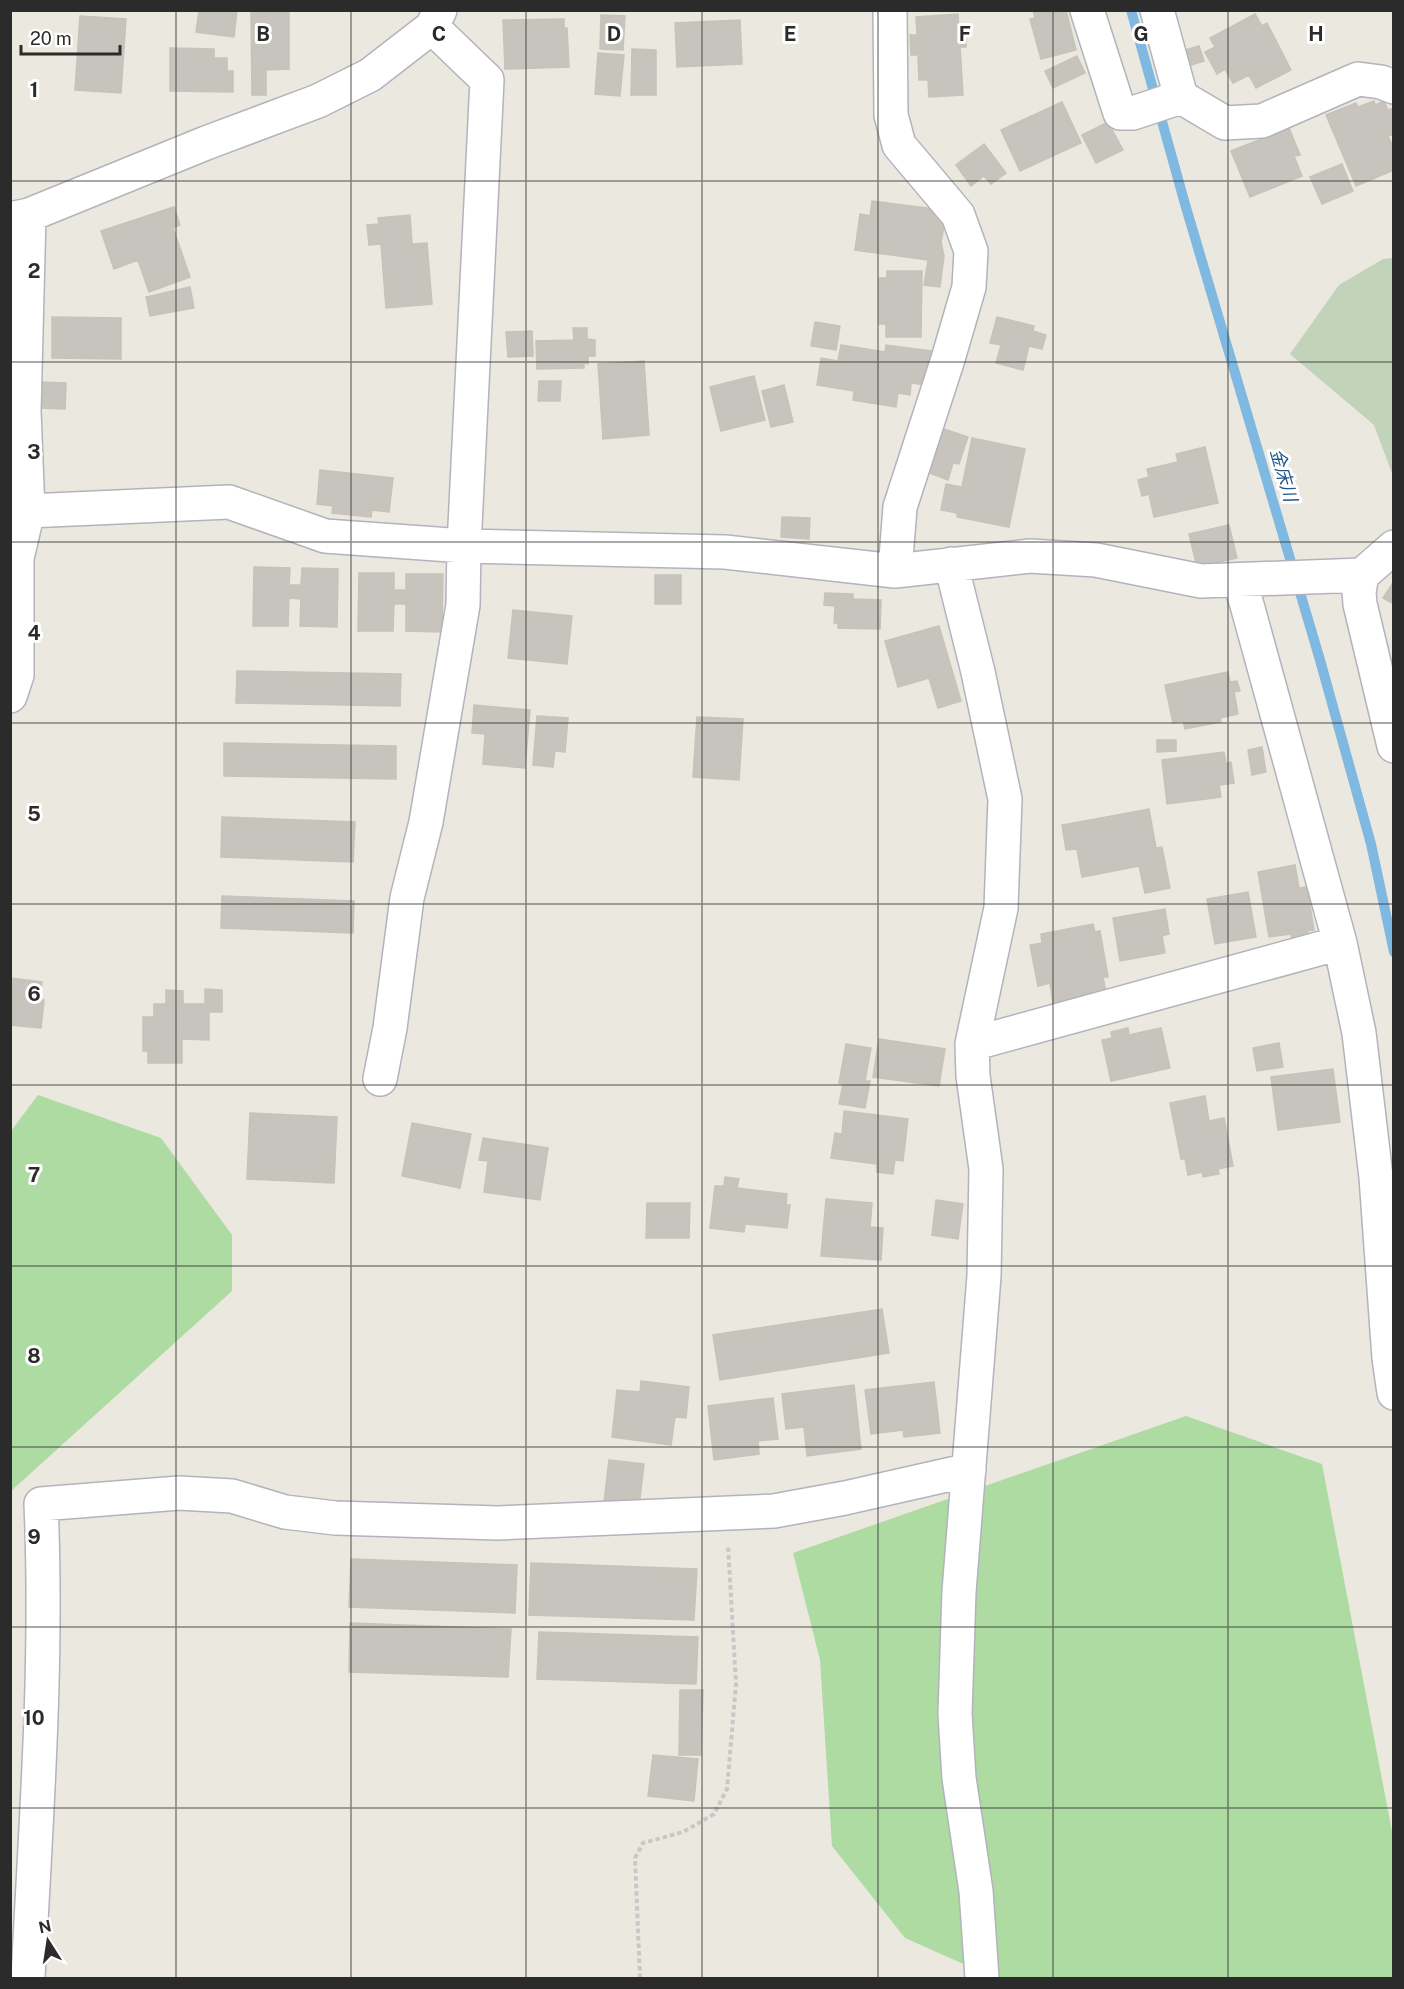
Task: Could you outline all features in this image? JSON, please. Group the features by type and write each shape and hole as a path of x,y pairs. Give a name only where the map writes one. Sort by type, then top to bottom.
{"street":[{"path":"890,10 891,115 899,145 958,214 970,251 969,287 900,507 895,572"},
{"path":"1087,10 1120,113 1133,113 1181,97"},
{"path":"1157,10 1181,97 1225,123 1262,121 1358,79 1389,79"},
{"path":"10,696 17,675 17,558 24,411 20,217 318,101 370,75 436,19 487,80 463,605 426,822 407,898 390,1028 380,1078"},
{"path":"19,508 229,502 325,536 464,546 725,552 895,572 1030,556 1096,560 1201,581 1352,576 1394,547"},
{"path":"951,564 978,672 1005,799 1001,908 972,1044 973,1076 986,1169 984,1276 959,1592 955,1714 959,1778 976,1891 982,1978"},
{"path":"1352,576 1359,592 1394,746"},
{"path":"1239,580 1340,943 1359,1033 1388,1270 1389,1359 1394,1393"},
{"path":"972,1044 1340,943"},
{"path":"28,1978 44,1662 41,1504 179,1493 232,1496 285,1512 335,1518 498,1523 726,1515 774,1511 845,1498 969,1470"}],"path":[{"path":"640,1978 635,1858 643,1843 682,1832 714,1814 727,1789 736,1684 726,1515"}],"green space":[{"path":"1394,258 1393,476 1374,425 1290,354 1339,285 1383,259"},
{"path":"38,1095 161,1138 232,1235 232,1291 11,1491 11,1131"},
{"path":"1186,1416 1322,1464 1393,1837 1393,1978 995,1978 905,1938 832,1846 820,1660 793,1553"}],"building":[{"path":"199,10 237,10 234,37 196,32"},
{"path":"251,10 289,10 289,69 266,70 266,95 252,95"},
{"path":"1033,10 1066,10 1076,50 1041,59 1030,19 1035,18"},
{"path":"958,14 959,31 966,30 966,47 960,47 963,95 929,97 928,80 919,80 918,55 911,55 910,35 917,35 916,17"},
{"path":"1255,14 1262,26 1267,23 1291,70 1256,88 1249,75 1233,83 1225,69 1217,74 1205,52 1215,47 1210,38"},
{"path":"601,15 625,16 623,50 600,49"},
{"path":"80,16 126,19 121,93 75,90"},
{"path":"564,19 564,28 567,28 569,67 505,69 503,20"},
{"path":"740,20 742,64 677,67 675,23"},
{"path":"1199,46 1204,61 1188,66 1182,51"},
{"path":"170,48 214,49 214,58 227,58 227,71 233,71 233,92 170,91"},
{"path":"632,49 656,50 656,95 631,95"},
{"path":"598,53 624,55 620,96 595,94"},
{"path":"1077,56 1085,73 1053,88 1045,71"},
{"path":"1374,101 1375,105 1384,101 1388,110 1394,108 1394,134 1388,136 1394,149 1394,170 1356,186 1326,115 1356,103 1358,107"},
{"path":"1062,102 1081,143 1020,171 1001,130"},
{"path":"1108,122 1123,150 1096,163 1082,135"},
{"path":"1289,128 1300,155 1294,156 1302,176 1250,197 1231,151"},
{"path":"984,144 1006,173 991,184 984,176 971,186 956,165"},
{"path":"1342,164 1353,191 1322,204 1310,177"},
{"path":"872,201 934,209 944,226 941,242 944,256 940,287 924,285 928,260 855,250 860,214 870,216"},
{"path":"174,207 180,225 173,228 190,277 149,292 138,260 114,269 101,231"},
{"path":"410,215 412,244 427,243 432,304 386,308 381,244 369,245 367,225 379,224 378,218"},
{"path":"887,271 922,271 921,337 886,337 886,324 879,324 879,278 887,278"},
{"path":"190,287 194,308 150,316 146,297"},
{"path":"52,317 121,318 121,359 52,358"},
{"path":"997,317 1034,326 1033,331 1046,335 1042,349 1029,346 1023,370 996,363 1001,345 990,343"},
{"path":"815,322 840,326 836,350 811,346"},
{"path":"573,328 587,328 587,339 595,340 595,356 588,356 588,364 584,363 584,368 537,369 536,341 574,340"},
{"path":"532,331 533,356 508,357 506,332"},
{"path":"841,345 885,352 886,345 931,351 926,385 911,383 910,395 898,393 896,407 853,400 854,391 817,385 821,358 838,361"},
{"path":"644,361 649,435 603,439 598,364"},
{"path":"754,376 765,420 721,431 710,387"},
{"path":"539,381 561,381 560,401 538,401"},
{"path":"39,382 66,383 65,409 38,408"},
{"path":"784,385 793,422 771,427 762,391"},
{"path":"941,428 968,437 959,464 953,463 948,480 927,472"},
{"path":"972,438 1025,449 1009,527 957,517 957,513 941,510 946,484 962,487"},
{"path":"1205,447 1218,503 1154,517 1149,494 1142,496 1138,480 1149,477 1147,469 1178,462 1176,454"},
{"path":"320,470 393,478 389,512 372,510 371,517 332,513 333,506 317,504"},
{"path":"782,517 810,518 809,539 781,537"},
{"path":"1229,525 1237,558 1197,567 1189,534"},
{"path":"254,567 290,568 289,585 301,585 302,568 338,569 337,627 300,626 301,599 289,598 288,626 253,626"},
{"path":"359,573 394,573 394,590 406,590 406,574 443,574 442,632 406,631 406,604 394,604 393,631 358,631"},
{"path":"655,575 681,575 681,604 655,604"},
{"path":"1394,581 1394,604 1383,598"},
{"path":"825,593 853,594 853,599 881,600 880,629 838,628 838,623 834,623 835,606 824,605"},
{"path":"513,610 572,616 567,664 508,658"},
{"path":"939,626 961,701 938,708 929,678 898,687 885,641"},
{"path":"237,671 401,674 400,706 236,703"},
{"path":"1228,672 1230,682 1237,681 1240,691 1234,692 1238,714 1220,718 1221,722 1185,729 1183,721 1173,723 1165,685"},
{"path":"474,705 530,710 525,768 483,764 485,734 472,733"},
{"path":"537,716 568,718 565,752 555,751 553,767 533,765"},
{"path":"697,717 743,719 739,780 693,777"},
{"path":"1157,740 1176,740 1176,751 1157,752"},
{"path":"224,743 396,746 396,779 224,776"},
{"path":"1262,747 1266,772 1252,775 1248,750"},
{"path":"1224,752 1226,764 1231,762 1234,783 1219,785 1221,797 1167,804 1162,760"},
{"path":"1149,809 1156,848 1162,847 1170,888 1145,893 1139,866 1082,877 1077,849 1066,850 1062,825"},
{"path":"222,817 355,822 353,862 221,857"},
{"path":"1295,865 1299,888 1307,887 1314,930 1307,931 1308,938 1292,940 1291,934 1269,937 1258,872"},
{"path":"1248,892 1256,937 1215,944 1207,899"},
{"path":"222,896 354,901 353,933 221,928"},
{"path":"1165,909 1169,934 1162,936 1165,953 1120,961 1113,918"},
{"path":"1093,924 1095,932 1100,931 1108,977 1103,977 1106,993 1053,1003 1050,983 1038,986 1030,945 1042,943 1041,934"},
{"path":"10,978 42,982 40,999 44,1000 41,1028 10,1025"},
{"path":"205,989 222,990 222,1012 209,1012 209,1040 182,1039 182,1063 148,1063 148,1051 143,1051 143,1017 154,1017 154,1004 166,1004 166,990 183,991 183,1004 205,1004"},
{"path":"1128,1028 1129,1035 1161,1028 1170,1068 1111,1081 1102,1040 1112,1038 1111,1032"},
{"path":"879,1039 945,1049 939,1086 873,1077"},
{"path":"1279,1043 1283,1067 1257,1071 1253,1048"},
{"path":"846,1044 871,1048 865,1081 870,1081 865,1108 839,1104 843,1084 839,1083"},
{"path":"1333,1069 1340,1122 1278,1130 1271,1077"},
{"path":"1205,1096 1209,1121 1224,1118 1233,1166 1218,1169 1219,1174 1203,1177 1202,1172 1188,1175 1185,1159 1181,1159 1170,1103"},
{"path":"844,1111 908,1119 903,1161 895,1160 893,1174 877,1172 877,1164 831,1158 835,1133 842,1134"},
{"path":"250,1113 337,1117 334,1183 247,1179"},
{"path":"412,1123 471,1134 460,1188 402,1176"},
{"path":"483,1138 548,1148 540,1200 484,1192 488,1161 479,1160"},
{"path":"725,1177 739,1179 737,1188 787,1194 786,1205 790,1205 787,1228 745,1224 744,1232 710,1228 715,1186 724,1186"},
{"path":"826,1199 872,1203 870,1227 883,1228 881,1260 821,1256"},
{"path":"936,1200 963,1204 958,1239 932,1235"},
{"path":"647,1203 690,1203 689,1238 646,1238"},
{"path":"882,1309 889,1353 720,1380 713,1335"},
{"path":"641,1381 689,1387 686,1418 675,1417 671,1445 612,1437 617,1390 640,1392"},
{"path":"934,1382 940,1433 904,1437 903,1430 871,1434 865,1390"},
{"path":"854,1385 861,1449 807,1456 804,1427 786,1429 782,1394"},
{"path":"773,1398 778,1439 758,1441 759,1454 714,1460 708,1406"},
{"path":"609,1460 644,1464 639,1506 604,1502"},
{"path":"351,1559 517,1565 515,1613 349,1607"},
{"path":"531,1563 697,1569 694,1620 529,1615"},
{"path":"350,1623 511,1629 508,1677 349,1672"},
{"path":"539,1632 698,1637 696,1684 537,1679"},
{"path":"680,1690 703,1690 701,1755 679,1755"},
{"path":"653,1755 698,1759 694,1801 648,1796"}],"waterway":[{"name":"金床川","path":"1131,10 1185,204 1320,660 1371,844 1394,952"}]}
